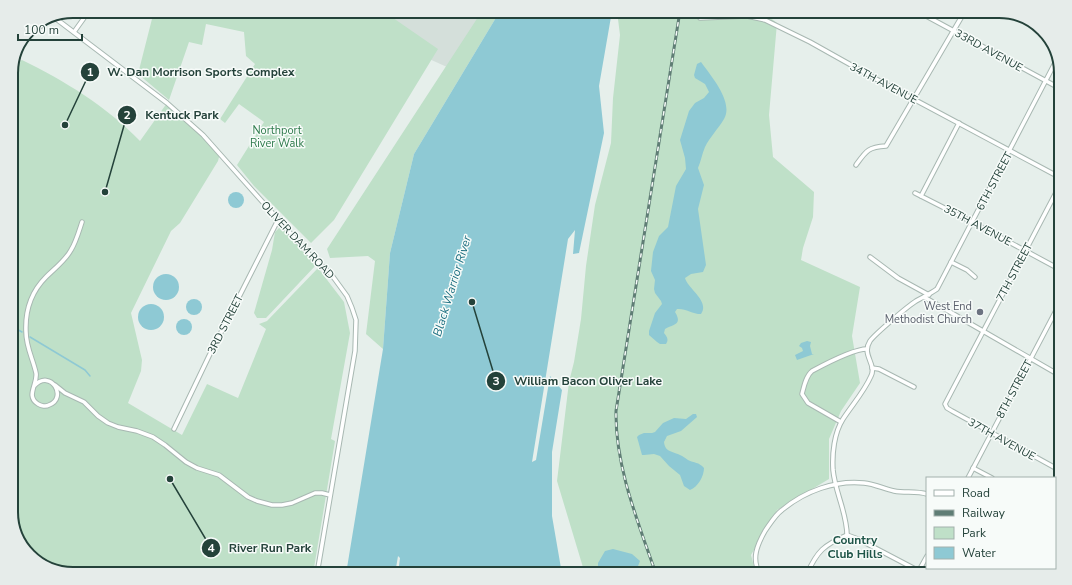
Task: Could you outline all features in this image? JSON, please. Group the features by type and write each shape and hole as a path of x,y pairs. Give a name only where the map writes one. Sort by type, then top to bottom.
{"street":[{"path":"74,32 84,18"},
{"name":"34TH AVENUE","path":"756,18 765,20 810,42 1054,174"},
{"name":"33RD AVENUE","path":"930,18 1054,85"},
{"path":"856,165 870,148 886,146 961,18"},
{"name":"OLIVER DAM ROAD","path":"58,20 167,103 203,135 278,220 308,252 332,274 347,296 356,320 355,351 318,567"},
{"name":"6TH STREET","path":"867,349 873,338 912,304 937,289 1053,65"},
{"path":"920,196 959,123"},
{"name":"35TH AVENUE","path":"915,193 1054,266"},
{"name":"7TH STREET","path":"945,404 1054,196"},
{"name":"3RD STREET","path":"174,429 278,220"},
{"path":"73,396 62,396 49,406 37,404 32,398 32,390 36,377 27,344 26,319 30,300 38,286 46,276 58,267 71,250 82,222"},
{"path":"870,257 898,278 929,295"},
{"path":"951,262 967,270 974,277"},
{"path":"924,298 1054,372"},
{"name":"8TH STREET","path":"968,477 1054,314"},
{"path":"841,422 808,403 802,394 803,390 812,371 844,356 867,349 872,368 871,377 841,422 835,444 833,470 845,519 847,535"},
{"path":"872,368 879,369 914,387"},
{"path":"35,370 44,380"},
{"path":"34,386 44,380 48,380 64,393 84,402 98,416 108,423 153,437 186,462 197,468 219,475 248,497 257,501 267,504 282,505 292,503 313,494 322,493 330,495"},
{"path":"55,385 58,393 55,401"},
{"name":"37TH AVENUE","path":"945,404 952,412 1054,467"},
{"path":"973,468 990,477"},
{"path":"756,567 755,564 757,549 764,534 775,517 782,510 808,493 836,484 850,482 866,483 895,491 926,494"},
{"path":"810,567 819,551 827,545 847,535 858,539 909,567"},
{"path":"921,567 926,558"}],"shaded area":[{"path":"365,18 496,18 456,71 362,29"}],"green space":[{"name":"Northport River Walk","path":"152,18 393,18 438,49 334,220 311,243 254,186 237,165 264,122 239,104 225,123 220,119 255,64 246,56 244,32 206,24 202,45 189,42 169,100 138,74"},
{"path":"477,18 496,18 414,154 390,253 383,349 366,334 375,261 368,256 330,258 327,249"},
{"path":"618,18 770,18 777,23 769,115 773,157 814,192 813,217 803,248 801,260 860,287 852,336 860,383 841,411 829,439 829,479 777,510 751,555 754,567 583,567 557,481 569,382 581,319 586,266 595,205 611,143 613,98 620,35"},
{"path":"22,60 84,95 127,128 140,141 167,103 220,153 218,161 180,223 171,231 131,313 142,360 141,371 128,403 182,435 207,384 238,398 266,329 259,324 267,321 318,268 344,302 350,333 331,439 335,441 314,567 73,567 55,564 42,558 27,543 21,530 18,516 18,69 20,61"},
{"path":"281,226 316,265 266,318 257,318 254,313 272,250 275,232"}],"water":[{"name":"Black Warrior River","path":"496,18 611,18 599,86 604,133 579,253 573,254 575,230 568,239 532,462 536,460 550,376 562,390 552,452 552,516 561,567 399,567 400,558 398,556 396,567 347,567 383,349 390,253 414,154"},
{"path":"701,62 720,89 726,105 724,119 705,147 698,168 704,185 698,209 706,265 703,272 691,274 685,278 701,300 703,309 701,314 683,309 677,309 675,312 678,319 677,322 676,324 665,329 664,333 667,338 667,342 666,344 660,344 649,335 655,313 662,304 654,289 655,280 651,271 653,252 659,236 668,227 676,186 686,169 685,158 680,140 689,111 695,103 704,98 709,92 705,84 695,78 694,75 697,64"},
{"path":"236,192 243,197 244,200 239,207 236,208 229,203 228,200 233,193"},
{"path":"166,274 175,278 179,287 175,296 166,300 157,296 153,287 157,278"},
{"path":"191,299 197,299 202,304 200,313 197,315 191,315 186,310 186,304"},
{"path":"151,304 160,308 164,317 160,326 151,330 142,326 138,317 142,308"},
{"path":"181,319 187,319 192,324 190,333 187,335 181,335 176,330 176,324"},
{"path":"807,341 811,342 810,346 812,354 814,354 797,360 795,355 803,351 799,346 801,343"},
{"path":"693,414 696,414 697,417 681,431 667,436 664,442 669,451 704,468 700,481 693,489 690,490 684,486 680,475 660,456 654,454 642,455 637,437 644,433 655,432 663,423 674,418 686,419"},
{"path":"613,549 632,554 640,561 638,566 636,567 598,567 598,563 605,551"}],"waterway":[{"path":"18,330 22,332"},
{"path":"30,337 85,370 90,376"}],"railway":[{"path":"654,567 635,514 623,473 619,452 616,411 679,18"}],"place":[{"name":"W. Dan Morrison Sports Complex","path":"65,125"},
{"name":"Kentuck Park","path":"105,192"},
{"name":"William Bacon Oliver Lake","path":"472,302"},
{"name":"West End Methodist Church","path":"980,312"},
{"name":"River Run Park","path":"170,479"}],"district":[{"name":"Country Club Hills","path":"855,547"}]}
